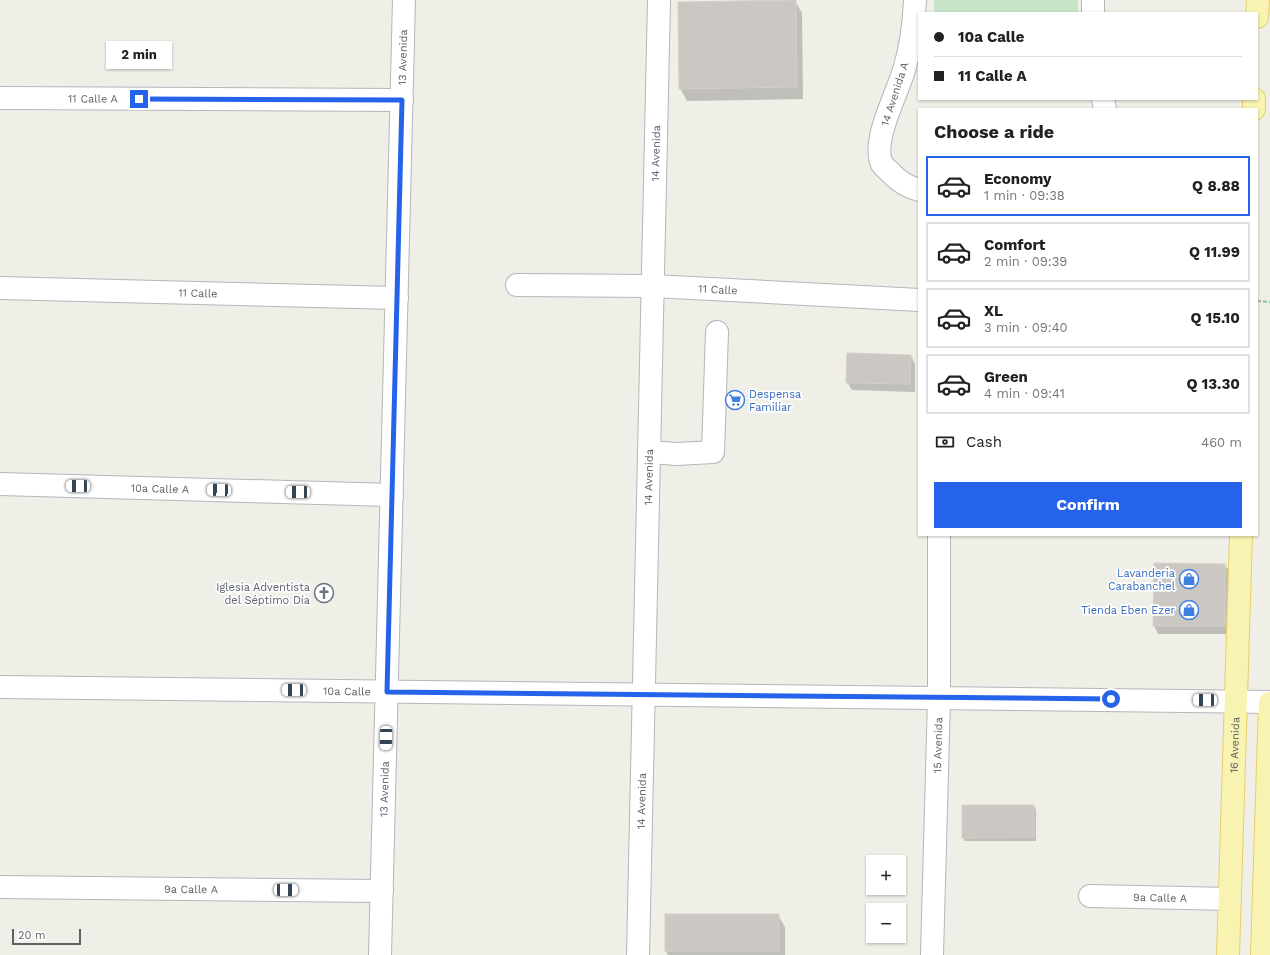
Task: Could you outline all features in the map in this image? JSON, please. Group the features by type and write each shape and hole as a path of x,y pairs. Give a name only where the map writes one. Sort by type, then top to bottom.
{"main road":[{"path":"1257,12 1258,0"},
{"name":"16 Avenida","path":"1228,955 1241,536"},
{"path":"1262,955 1270,702"}],"street":[{"name":"13 Avenida","path":"380,955 404,0"},
{"name":"14 Avenida","path":"638,955 659,0"},
{"name":"14 Avenida A","path":"915,0 914,23 904,70 888,111 880,142 880,156 882,164 895,178 908,187 918,190"},
{"path":"1093,0 1093,12"},
{"name":"11 Calle A","path":"0,98 402,100"},
{"name":"11 Calle","path":"517,285 653,286 918,300"},
{"name":"11 Calle","path":"0,288 397,298"},
{"path":"649,452 677,454 713,452 717,332"},
{"name":"10a Calle A","path":"0,484 392,495"},
{"name":"15 Avenida","path":"932,955 939,698 939,536"},
{"name":"10a Calle","path":"0,687 1270,702"},
{"name":"9a Calle A","path":"0,887 382,891"},
{"name":"9a Calle A","path":"1090,896 1230,899"}],"path":[{"path":"1258,301 1270,302"}],"green space":[{"path":"934,0 1078,0 1078,12 934,12"}],"building":[{"path":"796,0 797,87 679,89 678,2"},
{"path":"847,353 911,355 910,384 846,383"},
{"path":"1154,563 1225,564 1225,626 1153,626"},
{"path":"962,805 1034,805 1034,837 962,838"},
{"path":"665,914 779,914 779,951 665,951"}],"place":[{"name":"Despensa Familiar","path":"735,400"},
{"name":"Lavanderia Carabanchel","path":"1189,579"},
{"name":"Iglesia Adventista del Séptimo Día","path":"324,593"},
{"name":"Tienda Eben Ezer","path":"1189,610"}],"route":[{"path":"139,99 402,100 387,692 1111,699"}]}
